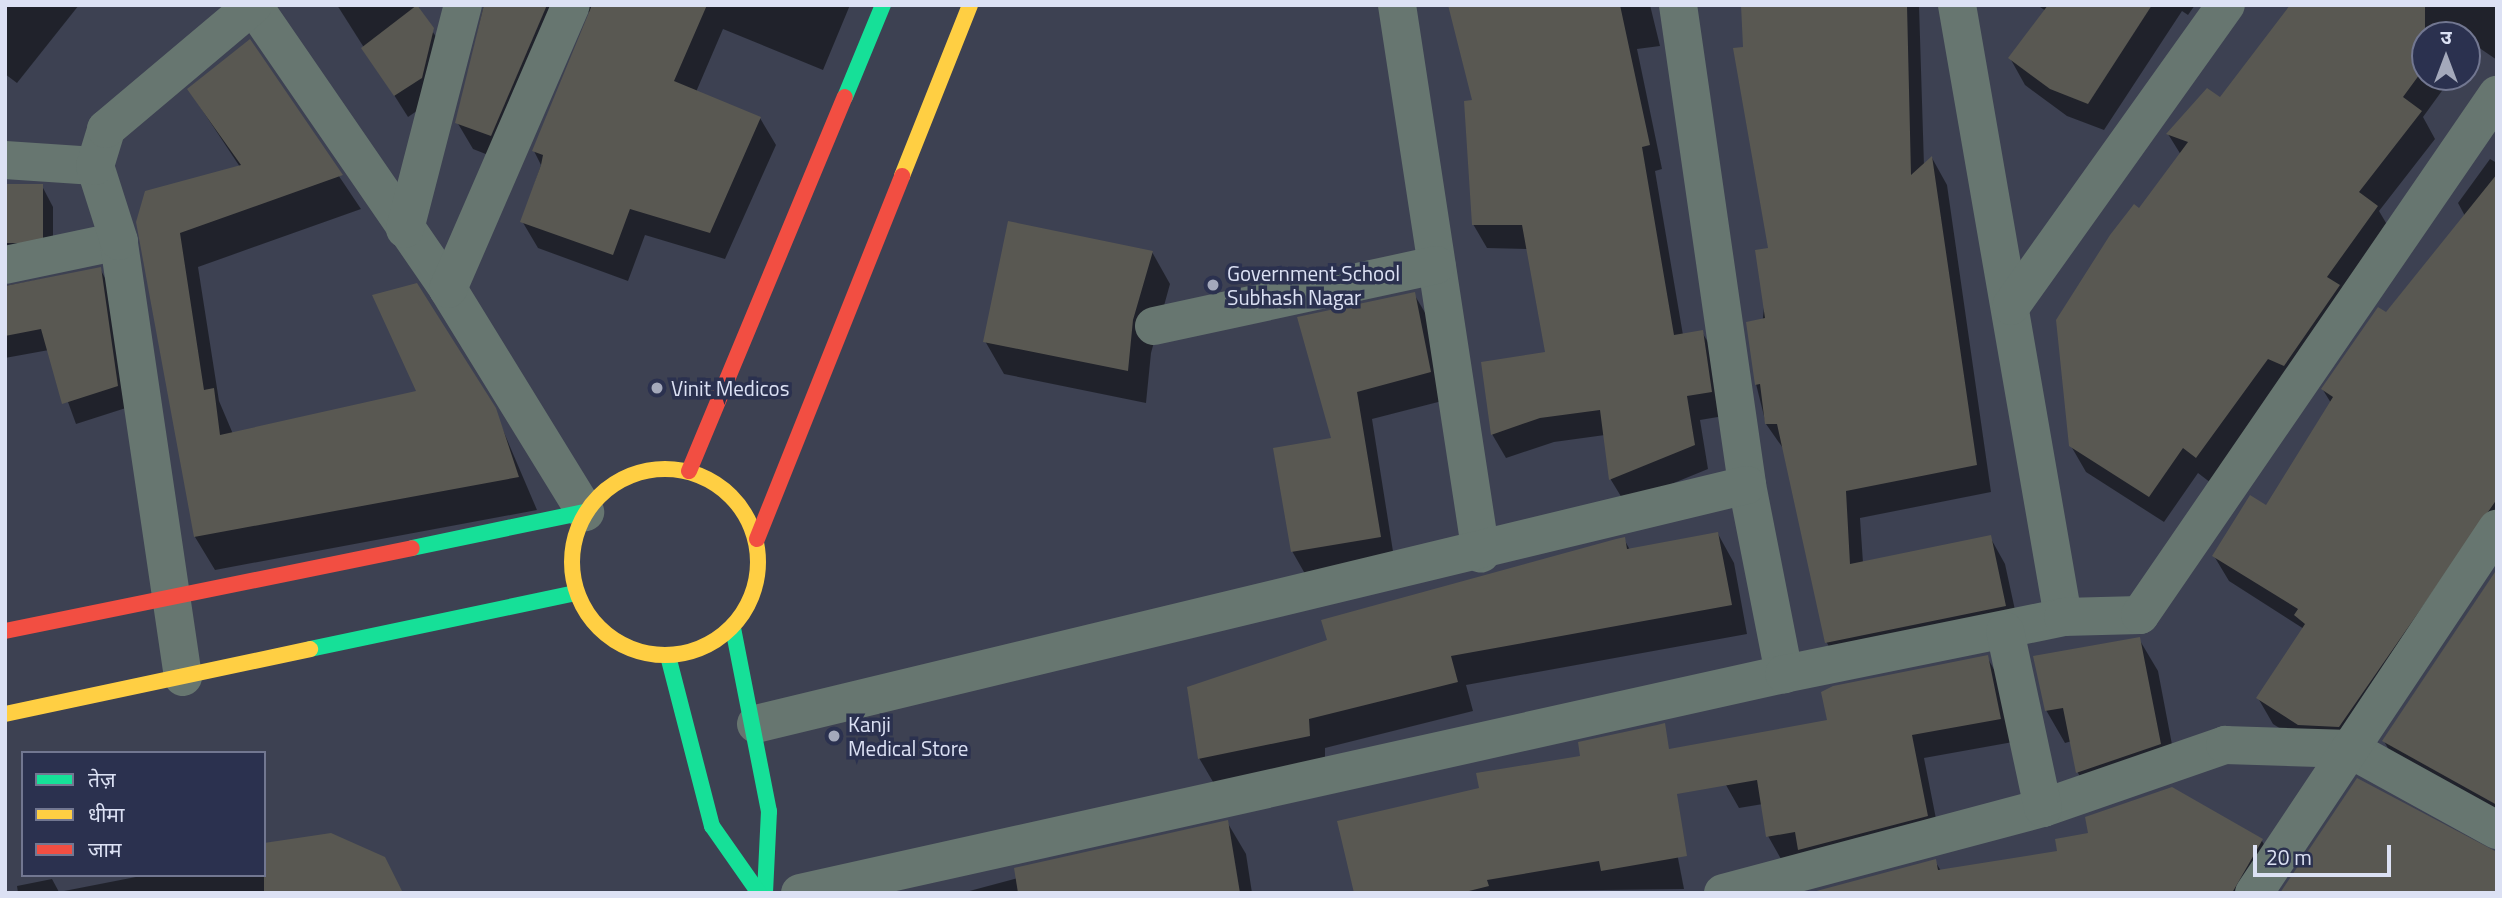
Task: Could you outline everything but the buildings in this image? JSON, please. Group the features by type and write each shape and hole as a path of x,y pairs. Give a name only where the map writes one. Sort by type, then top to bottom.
{"main road":[{"path":"689,471 883,5"},
{"path":"757,539 970,5"},
{"path":"649,469 689,471 719,485 743,508 757,539 759,571 751,602 733,628 703,648 668,656 612,641 591,621 576,593 570,563 585,512 612,484 649,469"},
{"path":"5,631 585,512"},
{"path":"5,715 576,593"},
{"path":"733,628 756,724 769,811 765,893"},
{"path":"668,656 712,826 759,893"}],"street":[{"path":"183,677 119,241 95,166 106,129 253,5 448,289 585,512"},
{"path":"405,229 463,5"},
{"path":"448,289 571,5"},
{"path":"1397,5 1481,554"},
{"path":"1678,5 1747,485 1784,674"},
{"path":"1957,5 2063,617"},
{"path":"2011,306 2226,5"},
{"path":"800,893 1784,674 2005,631 2063,617 2140,615 2497,95"},
{"path":"5,159 95,166"},
{"path":"5,265 119,241"},
{"path":"1154,326 1436,265"},
{"path":"756,724 1481,554 1747,485"},
{"path":"2255,893 2497,529"},
{"path":"2005,631 2043,808"},
{"path":"1723,893 2043,808 2225,745 2350,749 2497,830"}],"traffic: fast":[{"path":"845,97 883,5"},
{"path":"412,548 585,512"},
{"path":"310,649 576,593"},
{"path":"733,628 769,811 765,893"},
{"path":"668,656 712,826 759,893"}],"traffic: slow":[{"path":"902,176 970,5"},
{"path":"665,469 683,470 701,476 717,484 731,496 743,510 751,526 757,544 758,562 757,580 751,598 743,614 731,628 717,640 701,648 683,654 665,655 647,654 629,648 613,640 599,628 587,614 579,598 573,580 572,562 573,544 579,526 587,510 599,496 613,484 629,476 647,470 665,469"},
{"path":"5,714 310,649"}],"traffic: jam":[{"path":"689,471 845,97"},
{"path":"757,539 902,176"},
{"path":"5,631 412,548"}],"place":[{"name":"Government School Subhash Nagar","path":"1213,285"},
{"name":"Vinit Medicos","path":"657,388"},
{"name":"Kanji Medical Store","path":"834,736"}]}
